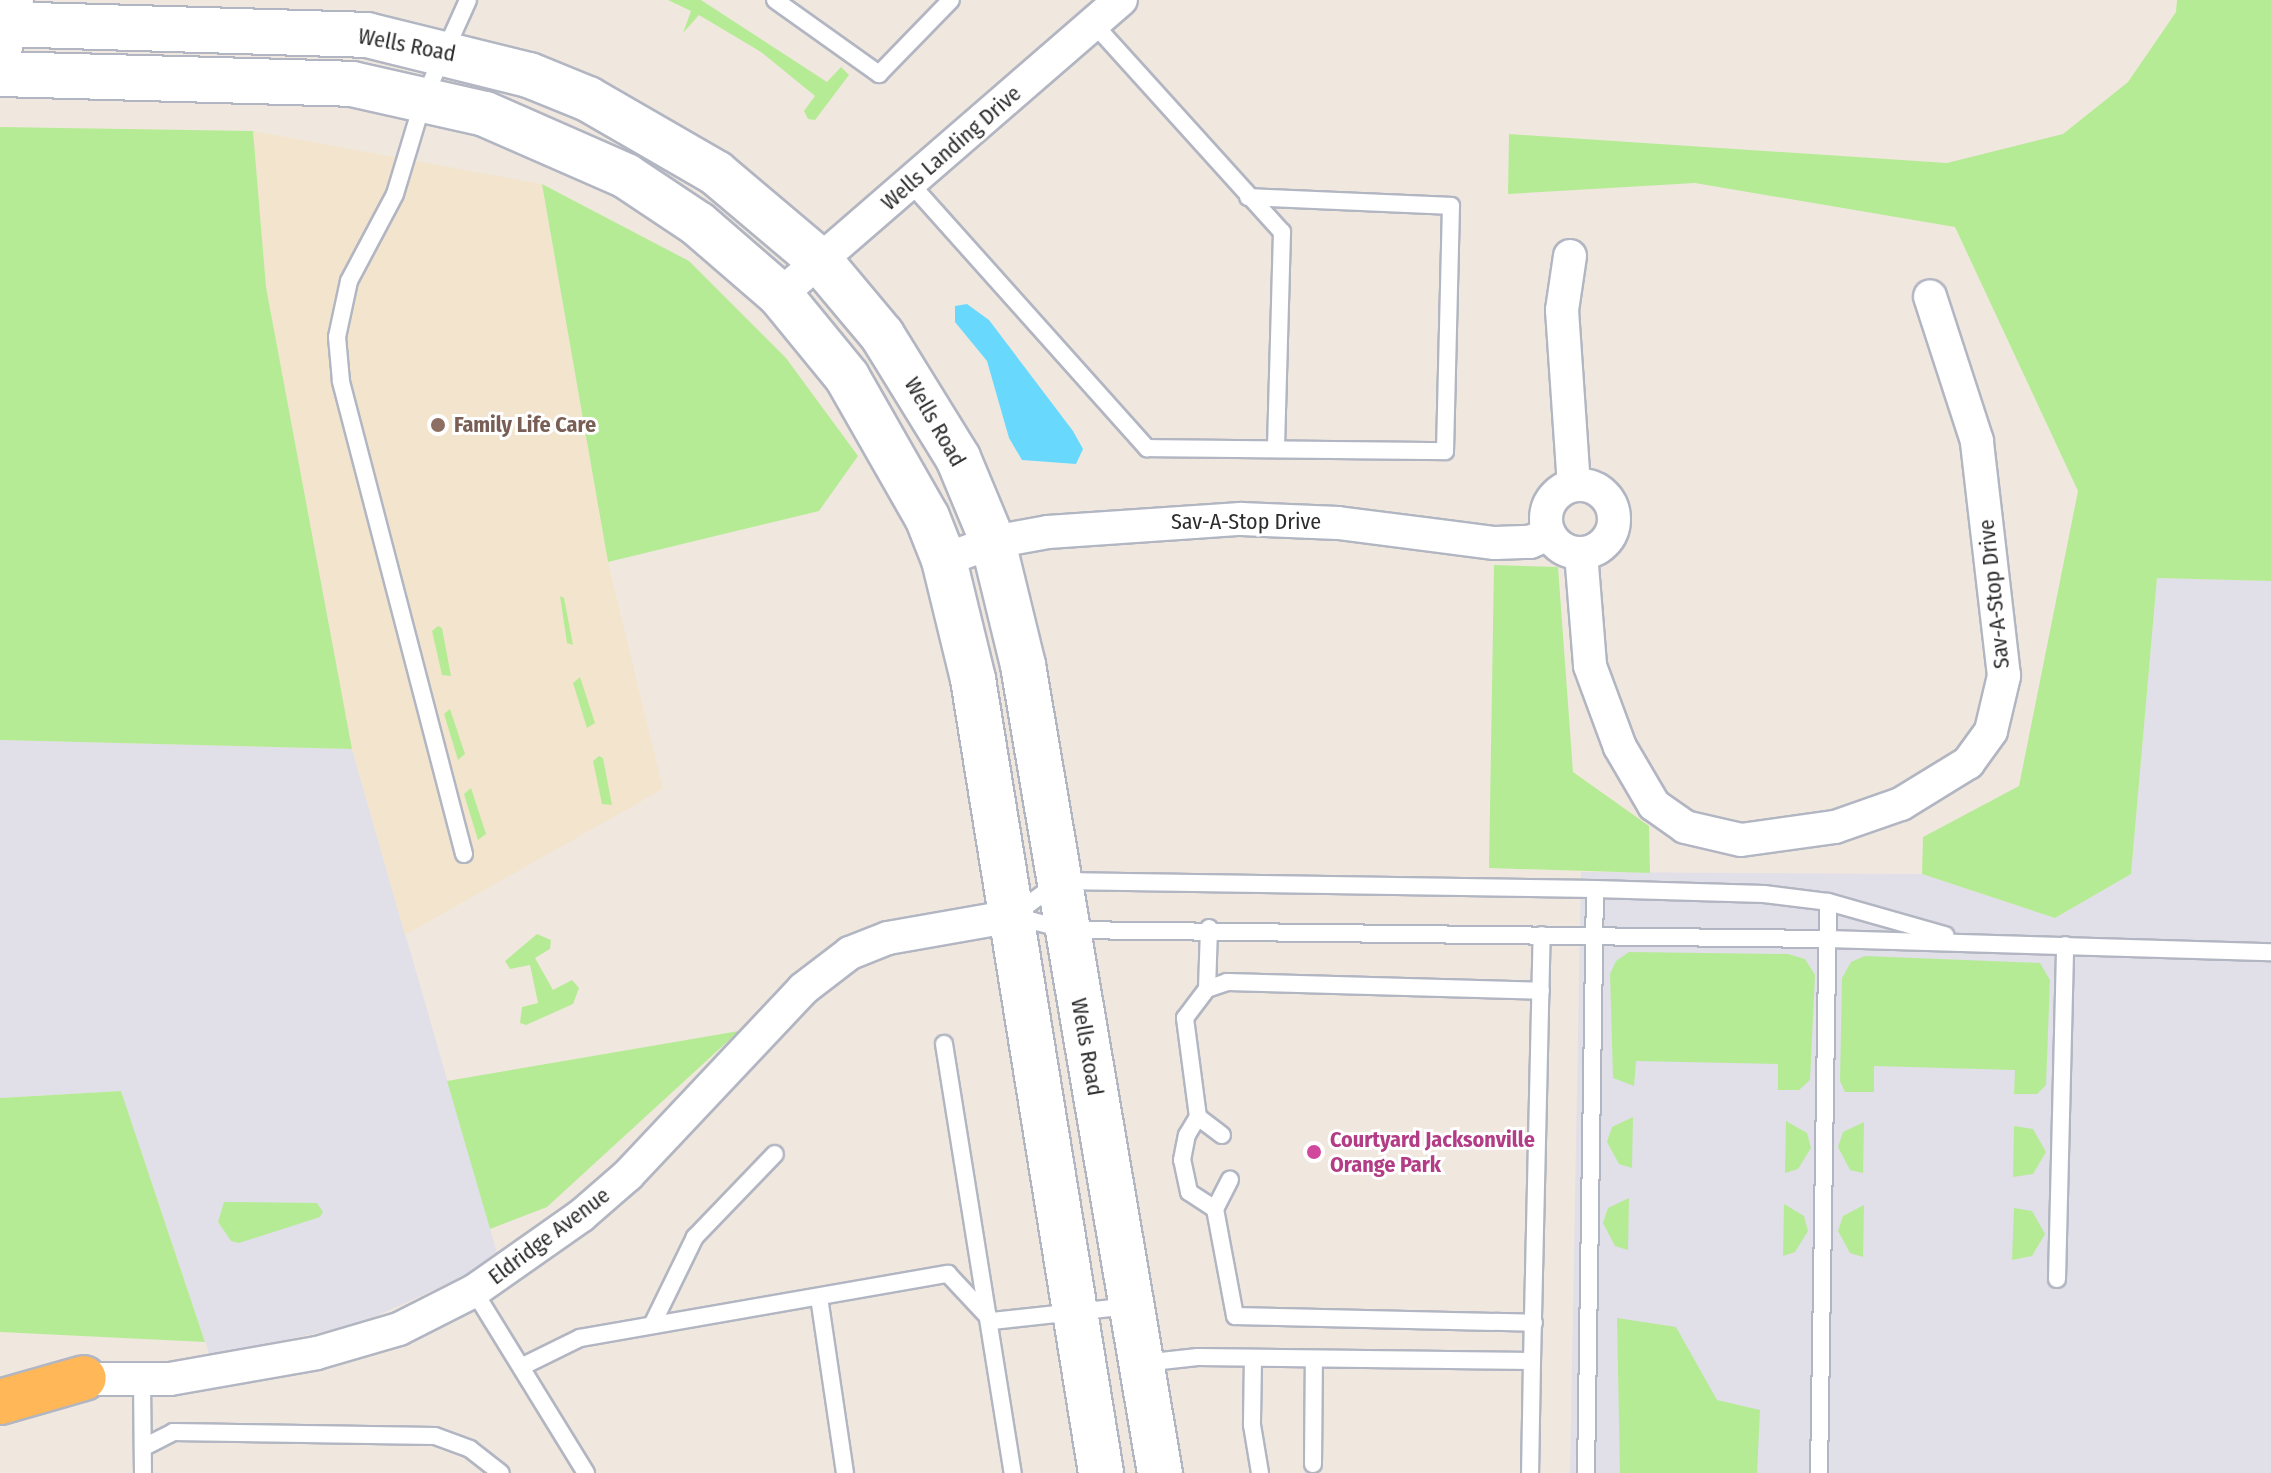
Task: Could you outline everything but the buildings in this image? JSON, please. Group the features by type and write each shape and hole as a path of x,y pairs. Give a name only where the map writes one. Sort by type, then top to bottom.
{"highway":[{"path":"0,1402 84,1378"}],"main road":[{"name":"Wells Road","path":"5,26 367,35 444,50 544,81 658,137 716,173 820,261 882,335 940,423 993,542 1023,665 1160,1473"},
{"path":"0,74 352,84 485,114 626,176 698,224 780,295 847,377 909,481 944,560 973,679 1101,1473"}],"street":[{"name":"Wells Landing Drive","path":"780,295 1121,0"},
{"path":"1570,256 1562,310 1574,485"},
{"name":"Sav-A-Stop Drive","path":"1581,553 1590,666 1620,747 1654,805 1685,827 1741,840 1835,827 1901,804 1968,763 1991,731 2002,692 2003,660 1977,441 1930,296"},
{"path":"1574,485 1594,487 1614,510 1607,539 1581,553 1562,548 1549,534 1550,503 1574,485"},
{"name":"Sav-A-Stop Drive","path":"944,560 993,542 1062,531 1241,519 1338,523 1495,543 1530,542 1549,534"},
{"name":"Eldridge Avenue","path":"0,1379 142,1380 317,1353 399,1329 474,1291 533,1255 628,1175 819,974 850,953 888,938 1013,916"}],"lane":[{"path":"464,854 341,381 337,337 349,281 400,184 424,98 468,0"},
{"path":"775,0 879,74 951,0"},
{"path":"1094,24 1282,232 1276,449"},
{"path":"910,183 1147,448 1445,451 1451,206 1248,197"},
{"path":"1013,916 1060,881 1595,889 1764,894 1828,902 1970,942"},
{"path":"1586,1473 1595,889"},
{"path":"1819,1473 1828,902"},
{"path":"1013,916 1067,930 1209,928 1827,939 2271,952"},
{"path":"1207,989 1209,928"},
{"path":"1530,1473 1542,935"},
{"path":"2057,1279 2065,945"},
{"path":"1215,1209 1194,1199 1183,1172 1182,1147 1198,1117 1185,1018 1207,989 1227,982 1541,991"},
{"path":"944,1044 992,1321 1013,1473"},
{"path":"1198,1117 1222,1135"},
{"path":"652,1325 695,1237 775,1154"},
{"path":"1230,1180 1215,1209 1235,1316 1534,1323"},
{"path":"523,1366 580,1338 948,1274 992,1321"},
{"path":"474,1291 523,1366 586,1473"},
{"path":"819,1297 845,1473"},
{"path":"992,1321 1132,1306"},
{"path":"1142,1363 1253,1358 1532,1361"},
{"path":"1253,1358 1252,1425 1260,1473"},
{"path":"1313,1464 1314,1359"},
{"path":"142,1380 143,1473"},
{"path":"144,1447 173,1432 435,1436 470,1449 501,1473"}],"shaded area":[{"name":"Family Life Care","path":"253,131 542,184 608,562 663,789 405,935 352,749 266,287"},
{"path":"2157,578 2271,581 2271,1473 1570,1473 1581,872 1922,874 2055,918 2131,874"},
{"path":"0,740 352,749 499,1260 359,1324 210,1356 121,1091 0,1098"}],"green space":[{"path":"668,0 701,0 827,82 841,67 849,75 815,120 808,119 804,111 815,96 761,52 699,15 683,33 691,11"},
{"path":"2177,0 2271,0 2271,581 2157,578 2131,874 2055,918 1922,874 1923,837 2019,786 2078,491 1955,227 1695,183 1508,194 1509,134 1947,163 2063,134 2128,82 2176,12"},
{"path":"0,127 253,131 266,287 352,749 0,740"},
{"path":"542,184 689,261 786,358 858,456 819,511 608,562"},
{"path":"1494,565 1558,567 1573,772 1649,826 1650,873 1489,868"},
{"path":"560,596 564,598 573,645 567,643"},
{"path":"438,626 442,628 451,676 442,675 432,631"},
{"path":"580,677 595,723 587,728 573,683"},
{"path":"450,709 465,754 458,760 444,714"},
{"path":"599,756 603,758 612,805 602,804 593,761"},
{"path":"471,788 486,834 478,840 464,794"},
{"path":"537,934 551,940 550,949 535,958 553,990 572,980 579,988 573,1004 526,1025 520,1023 522,1007 538,1003 530,965 510,969 505,961"},
{"path":"1629,952 1788,954 1805,959 1815,975 1810,1080 1799,1090 1778,1090 1778,1064 1636,1061 1634,1086 1613,1078 1610,974 1616,961"},
{"path":"1865,956 2040,963 2050,980 2046,1085 2037,1094 2014,1094 2015,1070 1874,1066 1874,1092 1845,1092 1840,1081 1842,978 1851,962"},
{"path":"739,1031 547,1207 490,1229 447,1081"},
{"path":"121,1091 205,1342 0,1332 0,1098"},
{"path":"1633,1117 1632,1168 1619,1164 1607,1142 1612,1127"},
{"path":"1786,1121 1807,1133 1811,1148 1798,1169 1785,1173"},
{"path":"1864,1122 1863,1173 1850,1170 1838,1147 1843,1132"},
{"path":"2014,1126 2033,1129 2046,1152 2033,1174 2013,1177"},
{"path":"1629,1198 1628,1250 1615,1246 1603,1223 1608,1208"},
{"path":"224,1202 317,1203 323,1212 320,1217 239,1243 231,1241 218,1222"},
{"path":"1784,1204 1804,1216 1808,1231 1795,1252 1783,1256"},
{"path":"1864,1205 1863,1257 1850,1253 1838,1231 1843,1216"},
{"path":"2014,1208 2032,1211 2045,1234 2032,1256 2012,1260"},
{"path":"1617,1318 1676,1327 1717,1400 1760,1410 1757,1473 1620,1473"}],"water":[{"path":"967,304 989,320 1073,431 1083,449 1076,464 1022,460 1009,438 987,361 955,322 955,306"}],"place":[{"name":"Family Life Care","path":"438,425"},
{"name":"Courtyard Jacksonville Orange Park","path":"1314,1152"}]}
